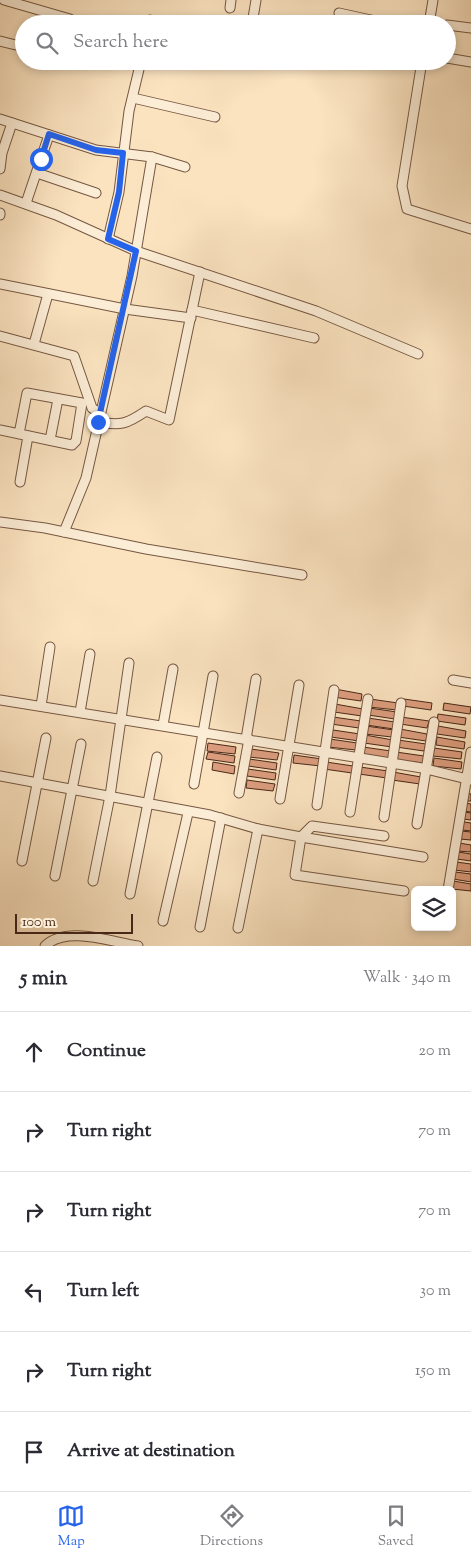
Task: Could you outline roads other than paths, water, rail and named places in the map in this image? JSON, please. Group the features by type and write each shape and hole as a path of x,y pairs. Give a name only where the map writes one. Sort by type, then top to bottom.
{"street":[{"path":"4,0 56,15"},
{"path":"254,15 256,0"},
{"path":"430,15 432,0"},
{"path":"339,13 348,15"},
{"path":"456,26 471,28"},
{"path":"0,41 15,45"},
{"path":"456,60 471,62"},
{"path":"108,239 119,192 129,111 139,70"},
{"path":"420,70 405,157 402,186 404,200 407,208 471,229"},
{"path":"133,98 215,117"},
{"path":"0,119 96,150 152,157 185,167"},
{"path":"0,169 2,153 12,123"},
{"path":"26,203 49,134"},
{"path":"64,532 86,478 136,251 152,157"},
{"path":"37,174 96,193"},
{"path":"0,196 26,203 136,251 316,311 418,354"},
{"path":"0,336 74,356 92,408 99,418 118,425 130,422 146,411 169,420 200,272"},
{"path":"0,284 124,309 191,314 314,338"},
{"path":"34,344 48,294"},
{"path":"0,430 24,435 50,440 72,445 76,441 82,403 28,393 24,435 20,482"},
{"path":"50,440 58,399"},
{"path":"0,522 302,575"},
{"path":"41,706 50,647"},
{"path":"80,712 90,654"},
{"path":"93,881 110,796 129,663"},
{"path":"163,725 173,669"},
{"path":"194,784 205,732 213,676"},
{"path":"239,793 256,678"},
{"path":"453,680 471,683"},
{"path":"280,799 299,685"},
{"path":"317,805 334,690"},
{"path":"350,812 368,699"},
{"path":"0,700 426,768 469,779"},
{"path":"384,817 401,702"},
{"path":"417,824 434,722"},
{"path":"22,861 46,738"},
{"path":"55,876 81,744"},
{"path":"449,886 469,779 471,752"},
{"path":"130,894 146,805 157,757"},
{"path":"0,776 221,818 258,829 423,857"},
{"path":"163,921 188,813"},
{"path":"200,927 221,818"},
{"path":"384,836 312,826 301,837 295,874 404,891"},
{"path":"238,928 258,829"},
{"path":"46,946 50,941 68,934 138,946"}]}
